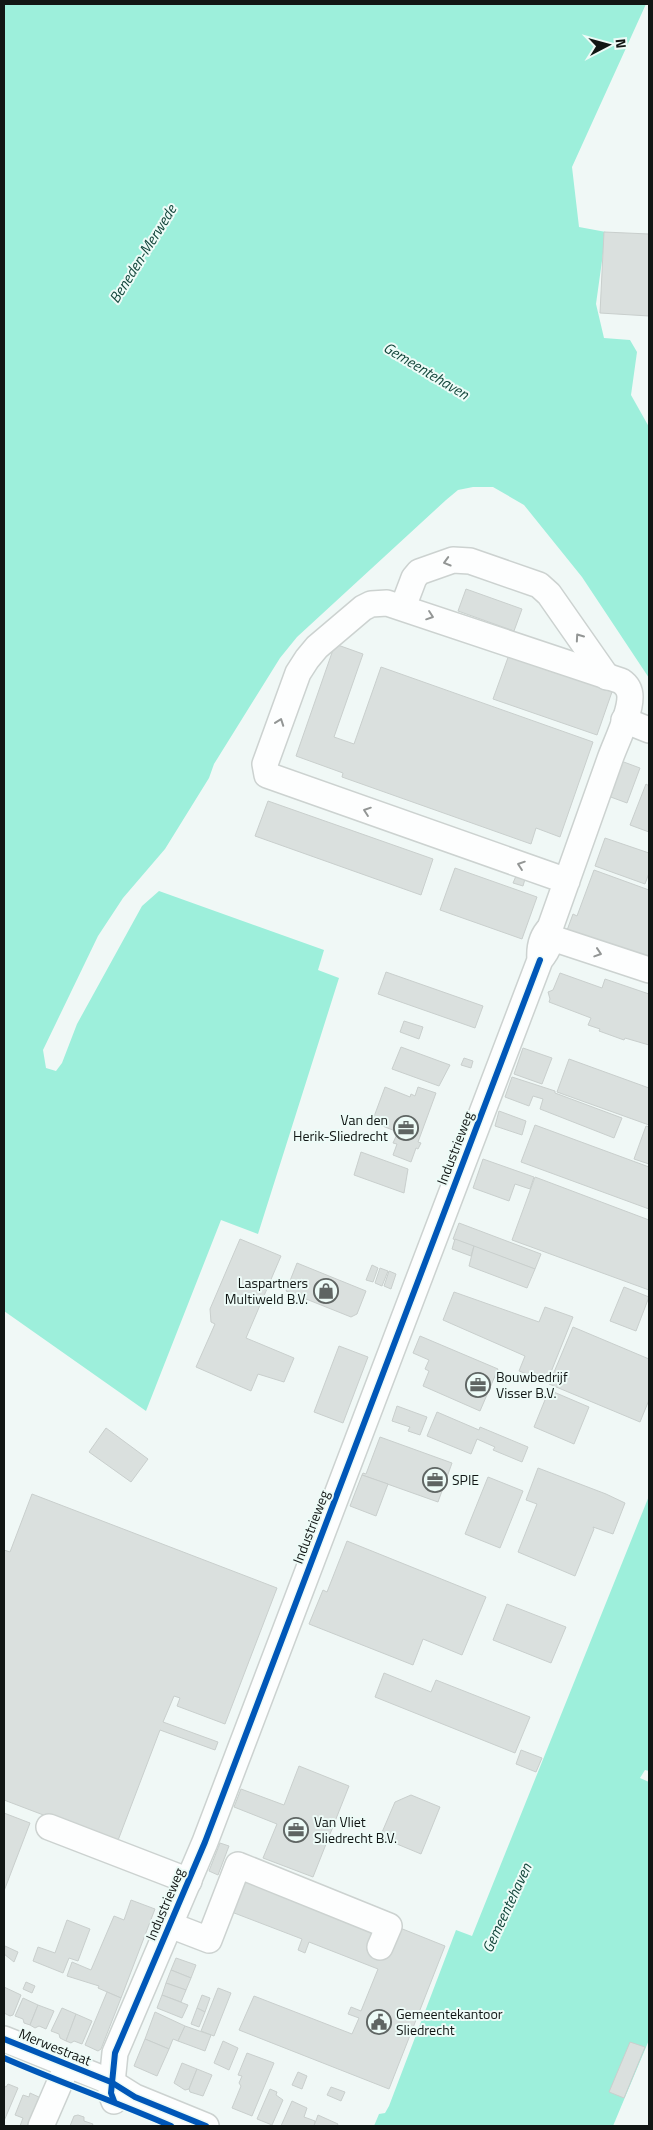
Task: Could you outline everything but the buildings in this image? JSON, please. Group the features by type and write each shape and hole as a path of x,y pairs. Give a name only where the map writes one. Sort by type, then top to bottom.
{"street":[{"path":"403,607 414,578 419,572 454,560 470,561 539,585 549,594 607,677"},
{"path":"567,881 267,774 265,764 298,674 307,659 317,647 363,608 378,602 403,607 607,677"},
{"name":"Industrieweg","path":"113,2092 115,2053 189,1880 540,960 547,951 567,881 629,702 629,690 621,681 607,677"},
{"path":"624,720 649,730"},
{"path":"551,933 649,970"},
{"path":"49,1827 189,1880"},
{"path":"170,1926 209,1940 238,1865 389,1926 380,1947"},
{"name":"Merwestraat","path":"4,2039 64,2074"},
{"name":"Merwestraat","path":"4,2058 64,2074 113,2092 135,2097 206,2126"},
{"path":"42,2126 64,2074"},
{"name":"Merwestraat","path":"113,2092 171,2126"}],"water":[{"path":"4,4 646,4 572,167 579,227 606,232 596,304 604,338 630,340 637,352 631,395 649,427 649,678 582,577 524,505 493,487 473,487 458,490 297,637 280,658 214,764 209,778 165,849 123,898 98,936 43,1050 46,1068 56,1071 62,1063 77,1024 142,906 159,891 324,950 318,970 339,978 258,1234 221,1220 146,1411 4,1311"},
{"name":"Gemeentehaven","path":"649,1496 649,1771 645,1770 640,1778 649,1782 649,2040 613,2126 374,2126 379,2114 385,2113 389,2106 456,1930 472,1936"}],"cycle path":[{"path":"114,2101 111,2093 115,2053 205,1842 540,960"},
{"path":"4,2039 111,2082 135,2097 206,2126"},
{"path":"4,2058 171,2126"}],"place":[{"name":"Van den Herik-Sliedrecht","path":"406,1128"},
{"name":"Laspartners Multiweld B.V.","path":"326,1291"},
{"name":"Bouwbedrijf Visser B.V.","path":"478,1385"},
{"name":"SPIE","path":"435,1480"},
{"name":"Van Vliet Sliedrecht B.V.","path":"296,1830"},
{"name":"Gemeentekantoor Sliedrecht","path":"379,2022"}],"water label":[{"name":"Beneden-Merwede","path":"143,254"}]}
